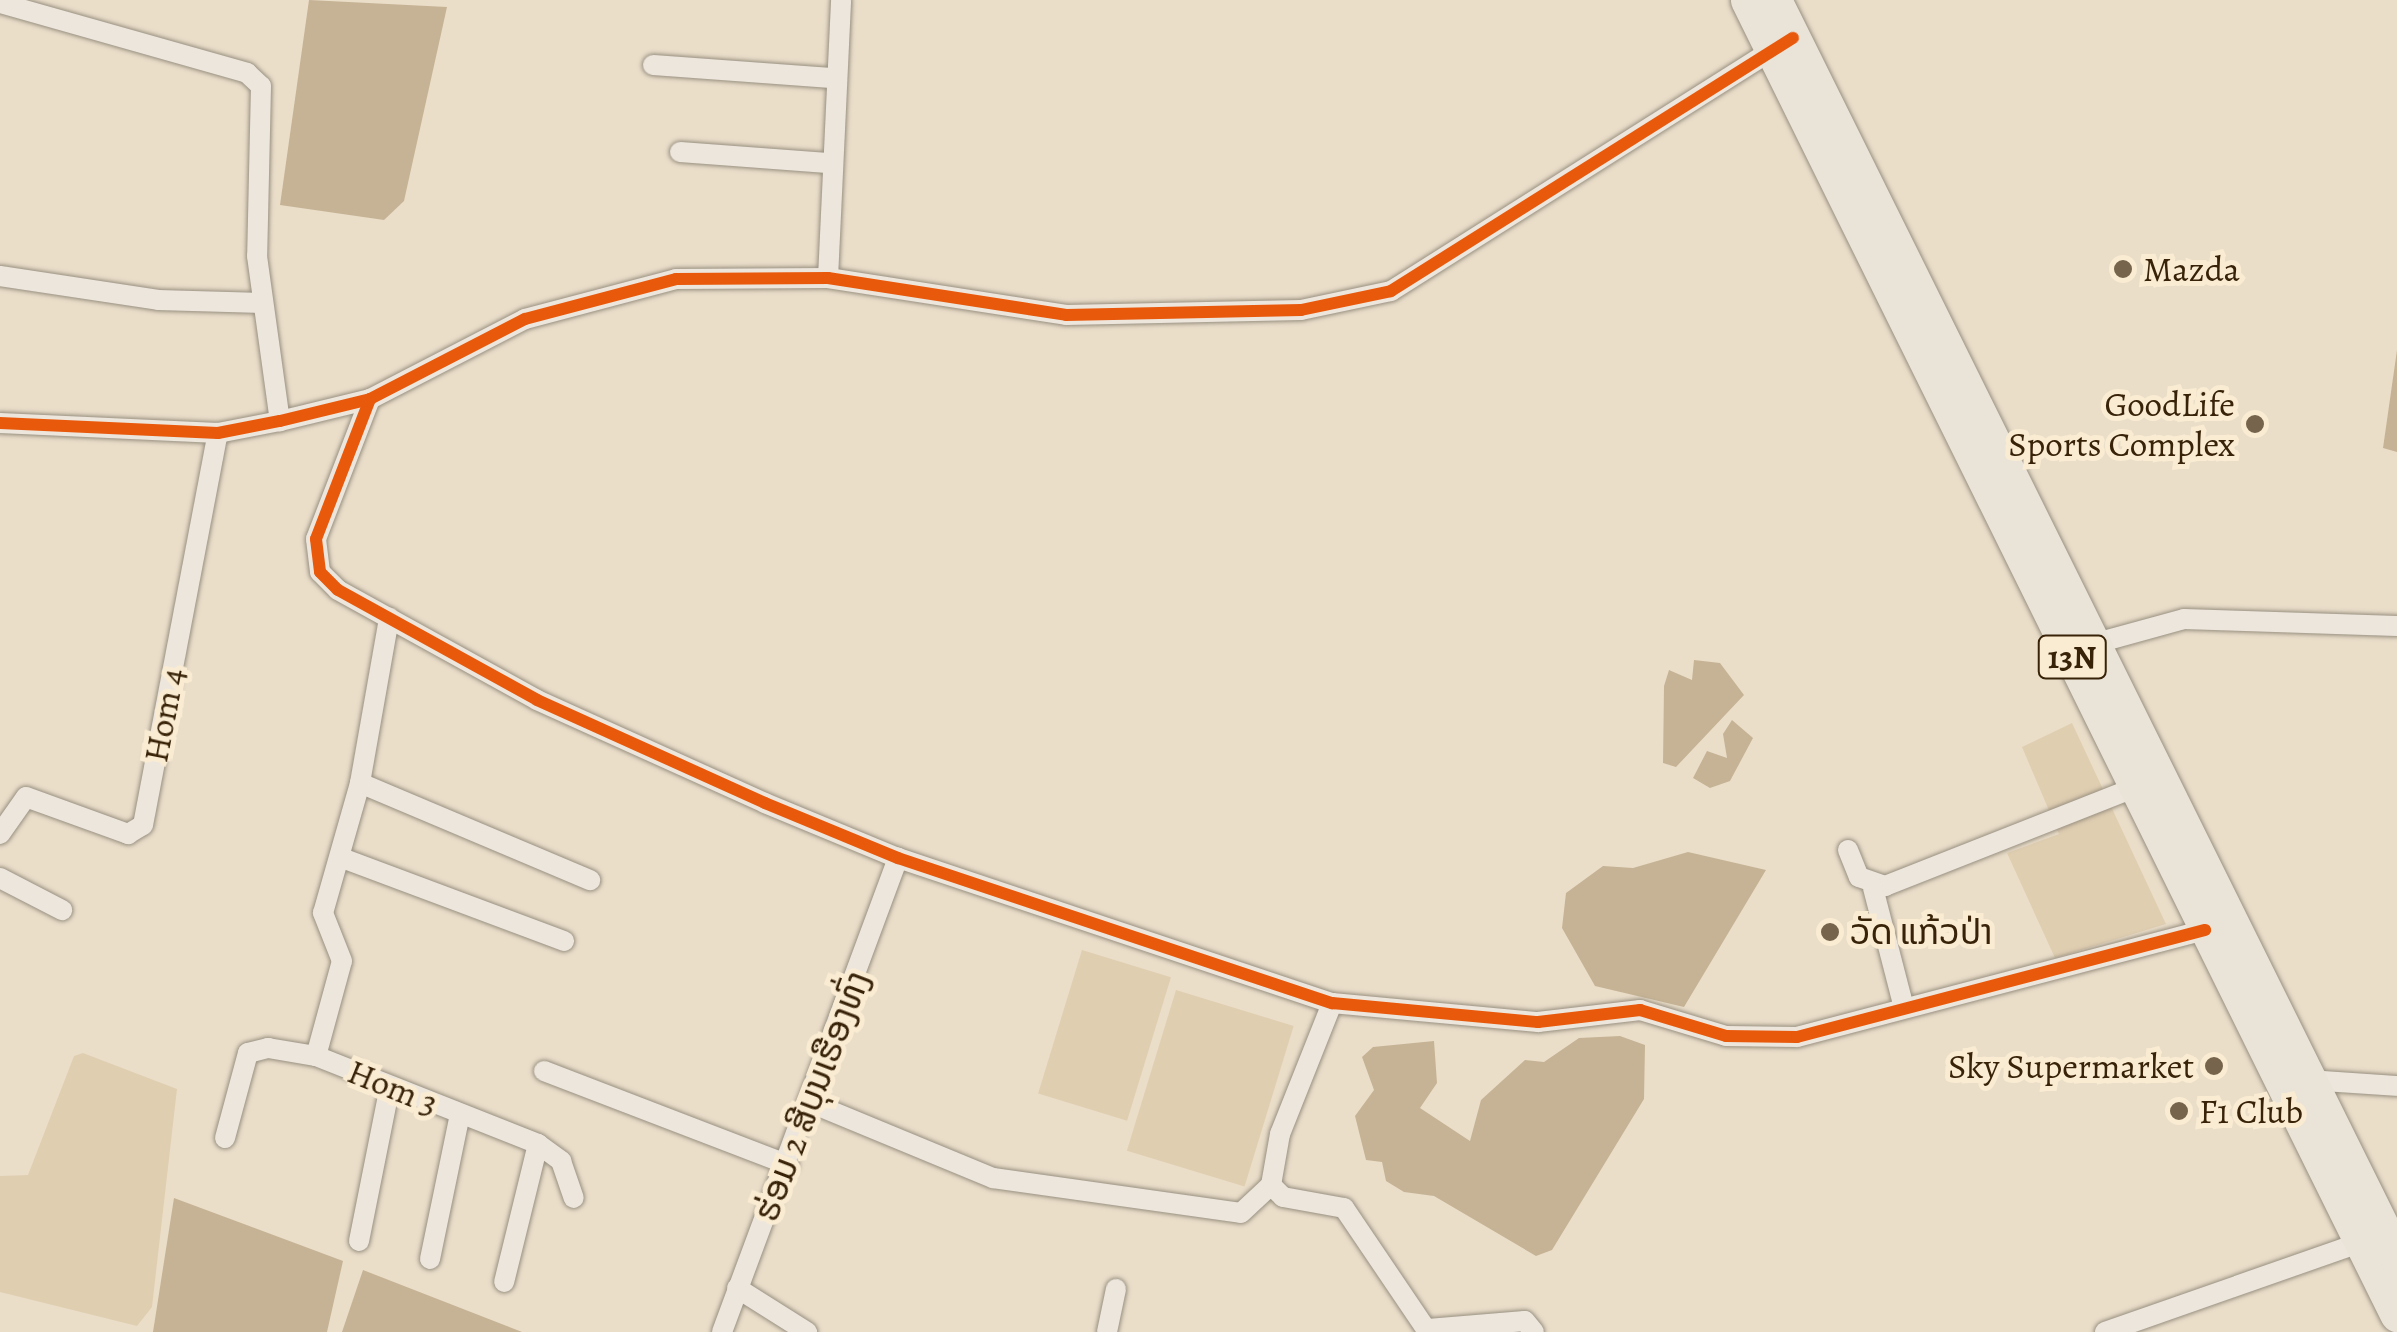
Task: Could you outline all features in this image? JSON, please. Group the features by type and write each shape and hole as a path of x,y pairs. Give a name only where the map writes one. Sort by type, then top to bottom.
{"highway":[{"name":"13N","path":"1748,0 1782,44 2093,644 2385,1244 2397,1314"},
{"name":"13N","path":"1774,0 1782,44 2205,930 2385,1244"}],"street":[{"path":"828,278 832,78 841,0"},
{"path":"0,3 247,74 261,86 254,172 263,303 280,421"},
{"path":"0,422 218,433 280,421 370,400 473,343 592,297 741,273 828,278 1066,315 1165,317 1301,310 1392,291 1782,44"},
{"path":"653,66 832,78"},
{"path":"680,152 828,164"},
{"path":"830,228 853,283"},
{"path":"0,276 158,300 263,303"},
{"path":"370,400 316,554 325,578 537,700 898,858 1332,1003 1538,1022 1640,1010 1726,1036 1796,1037 2205,930"},
{"name":"Hom 4","path":"0,834 26,797 128,834 143,825 218,433"},
{"name":"Hom 3","path":"389,618 360,782 342,858 323,913 342,961 316,1056 538,1144"},
{"path":"2093,644 2184,619 2397,626"},
{"path":"360,782 590,880"},
{"path":"1873,888 2000,847 2136,786"},
{"path":"1848,850 1873,888 1904,1008"},
{"path":"342,858 564,941"},
{"name":"ຮ່ອມ 2 ສີບຸນເຮືອງທົ່ງ","path":"722,1332 814,1104 898,858"},
{"path":"0,878 62,910"},
{"path":"814,1104 993,1178 1242,1213 1271,1185 1280,1134 1332,1003"},
{"path":"224,1138 248,1053 316,1056"},
{"path":"544,1071 789,1165"},
{"path":"2307,1080 2397,1086"},
{"path":"359,1241 390,1086"},
{"path":"430,1259 460,1114"},
{"path":"504,1282 538,1144 561,1160 574,1198"},
{"path":"1271,1185 1283,1197 1344,1208 1428,1330 1526,1322 1534,1332"},
{"path":"2104,1332 2385,1244"},
{"path":"737,1288 807,1332"},
{"path":"1107,1332 1116,1289"}],"shaded area":[{"path":"309,0 447,7 404,201 384,220 280,205"},
{"path":"2397,350 2397,452 2383,448"},
{"path":"1694,660 1720,663 1744,695 1676,767 1663,763 1664,686 1669,670 1692,680"},
{"path":"1732,720 1753,738 1730,781 1710,788 1693,778 1707,751 1727,758 1723,734"},
{"path":"2072,723 2166,924 2055,958 2007,853 2059,834 2022,747"},
{"path":"1688,852 1766,870 1684,1007 1595,986 1562,928 1566,893 1603,866 1633,868"},
{"path":"1082,950 1171,977 1127,1121 1038,1093"},
{"path":"1176,990 1294,1026 1245,1187 1127,1151"},
{"path":"1620,1036 1645,1045 1644,1099 1552,1250 1536,1256 1434,1196 1404,1192 1386,1181 1382,1162 1366,1160 1355,1116 1374,1090 1362,1057 1373,1047 1434,1041 1437,1083 1420,1108 1470,1141 1481,1100 1525,1060 1544,1062 1579,1038"},
{"path":"83,1053 177,1089 152,1307 137,1326 0,1292 0,1176 28,1175 74,1056"},
{"path":"174,1198 343,1261 327,1332 153,1332"},
{"path":"363,1270 522,1332 342,1332"}],"cycle path":[{"path":"0,423 218,433 280,421 370,399 525,319 676,279 828,278 1066,315 1301,310 1391,291 1793,38"},
{"path":"370,399 316,539 320,572 338,590 537,700 765,803 898,858 1332,1003 1538,1022 1640,1010 1726,1036 1797,1037 2205,930"}],"place":[{"name":"Mazda","path":"2123,269"},
{"name":"GoodLife Sports Complex","path":"2255,424"},
{"name":"ວັດ ແກ້ວປ່າ","path":"1830,932"},
{"name":"Sky Supermarket","path":"2214,1066"},
{"name":"F1 Club","path":"2179,1111"}]}
